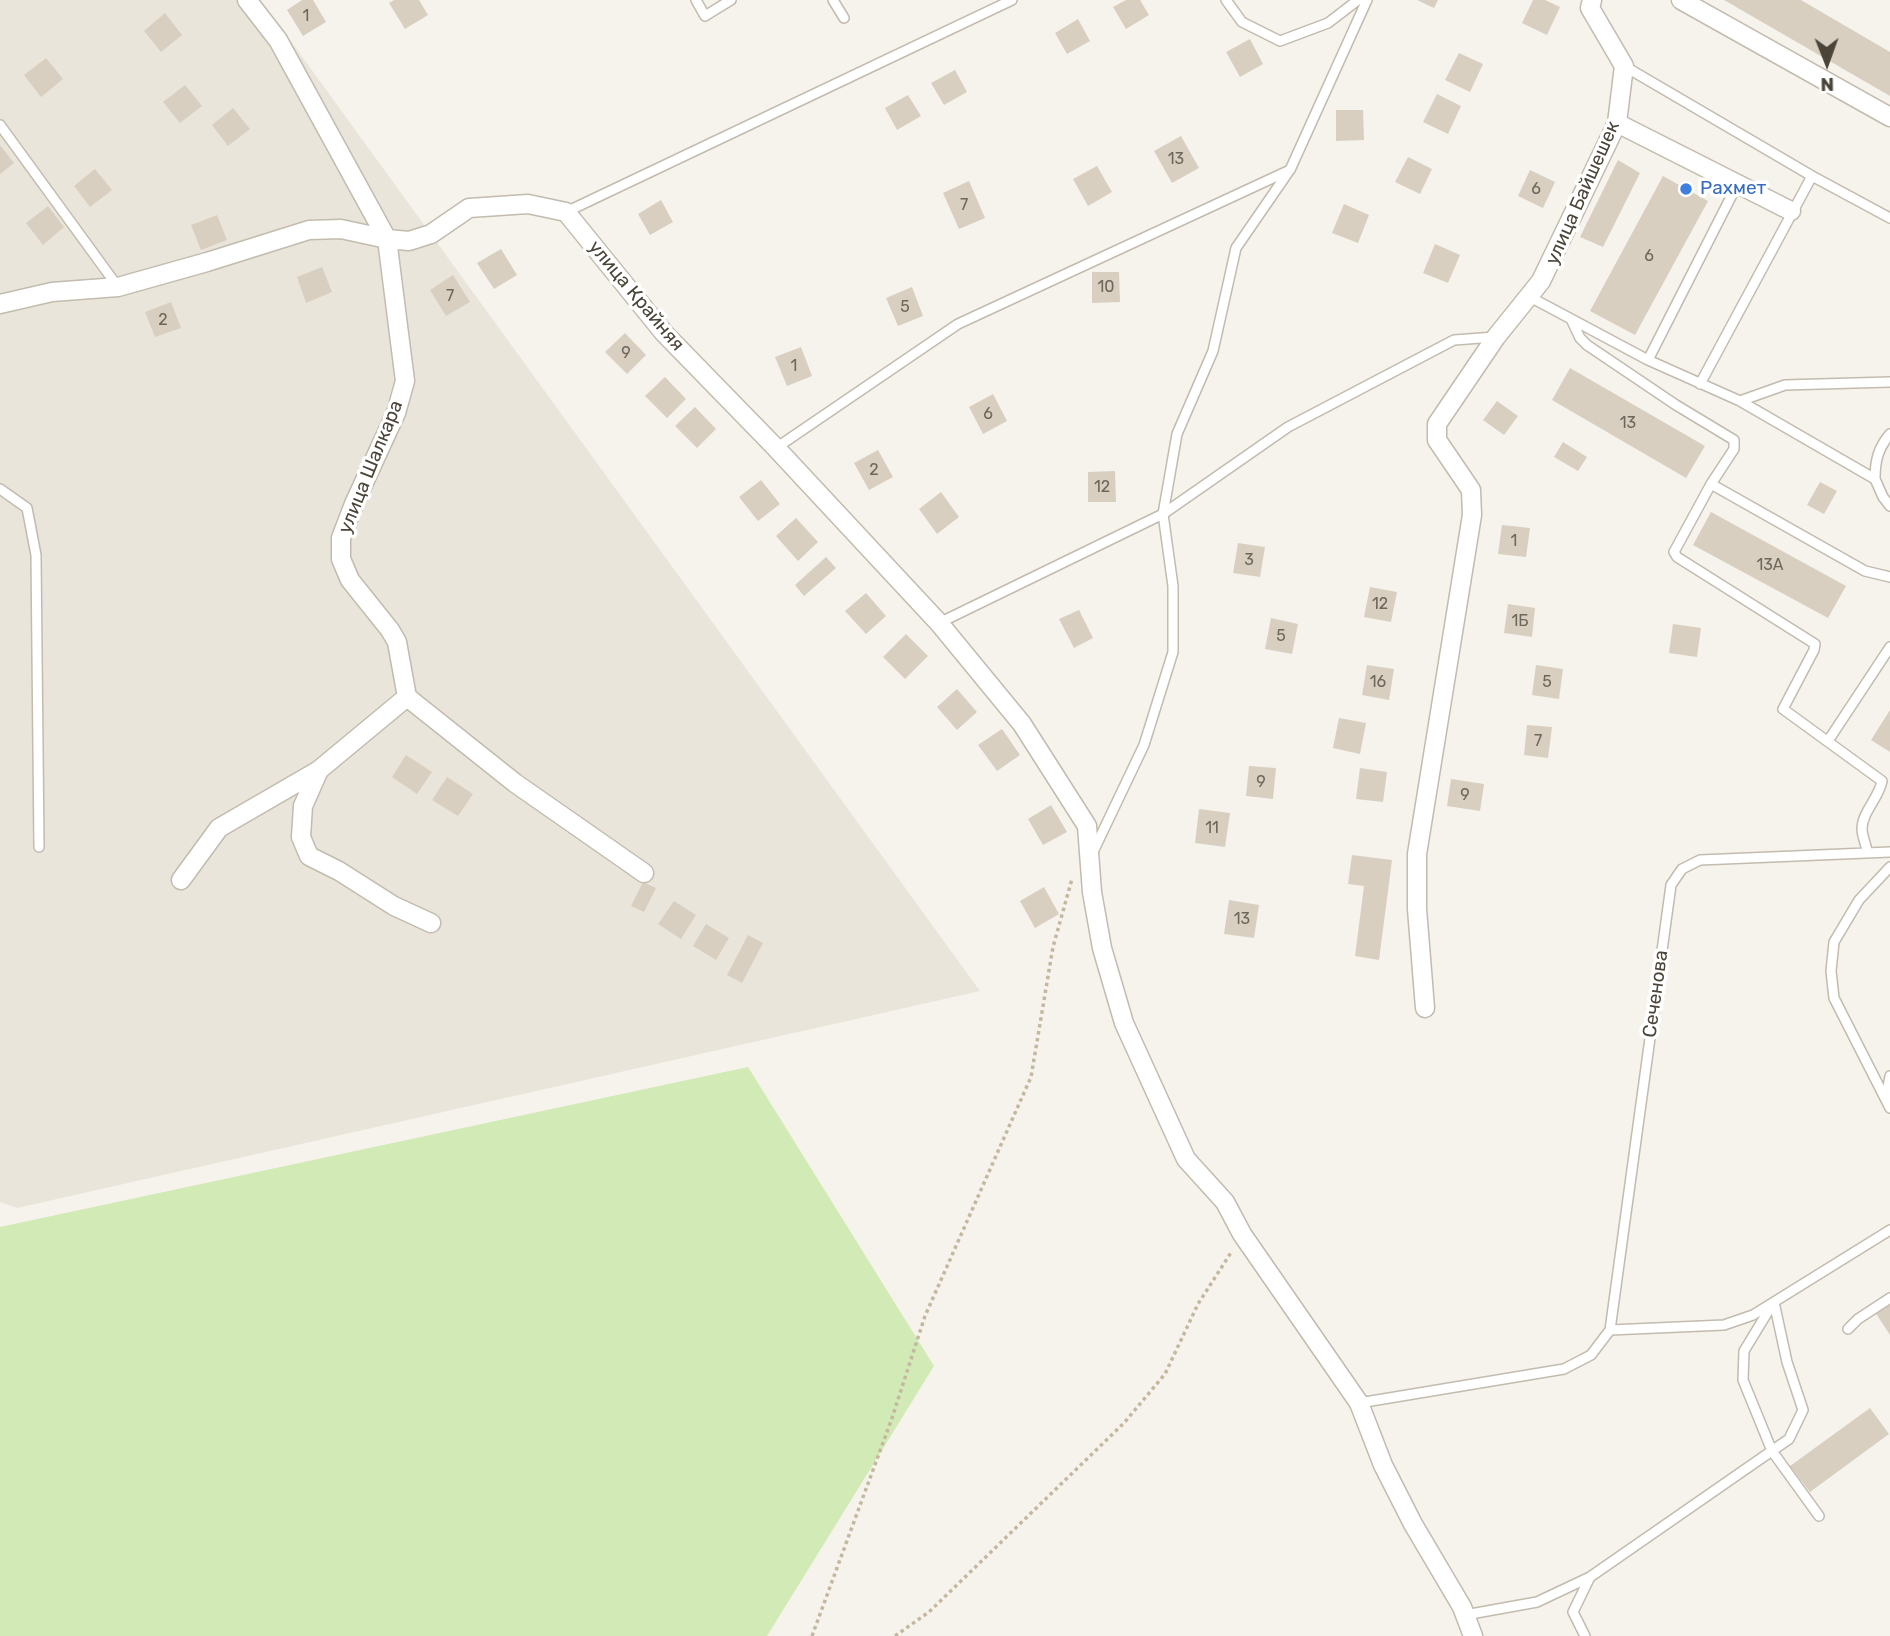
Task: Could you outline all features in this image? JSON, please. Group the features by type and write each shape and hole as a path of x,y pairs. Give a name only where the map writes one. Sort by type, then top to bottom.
{"street":[{"path":"247,0 278,40 387,239"},
{"path":"1592,0 1590,8 1625,66"},
{"path":"1681,0 1890,117"},
{"name":"улица Байшешек","path":"1424,1007 1417,909 1417,854 1472,515 1471,490 1437,440 1437,424 1496,337 1530,297 1552,262 1617,123 1625,66"},
{"path":"1617,123 1791,211"},
{"path":"0,304 52,292 118,287 309,230 341,229 409,241 431,234 469,208 528,204 566,212"},
{"name":"улица Крайняя","path":"566,212 664,333 776,448 939,623 1022,724 1087,826 1092,892 1102,948 1124,1023 1186,1159 1225,1202 1242,1234 1359,1403 1383,1465 1465,1615 1472,1636"},
{"name":"улица Шалкара","path":"387,239 405,381 396,413 341,538 341,559 350,580 397,642 407,697"},
{"path":"181,880 219,828 319,770 407,697 515,783 644,873"},
{"path":"319,770 303,806 301,837 309,856 339,870 394,906 431,923"}],"lane":[{"path":"696,0 705,16 731,0"},
{"path":"833,0 844,18"},
{"path":"566,212 1012,0"},
{"path":"1226,0 1242,22 1280,41 1328,23 1358,0"},
{"path":"1091,856 1143,745 1173,652 1173,586 1163,514 1177,434 1213,351 1236,248 1290,170 1367,0"},
{"path":"1625,66 1812,176 1890,218"},
{"path":"0,125 118,287"},
{"path":"776,448 958,324 1290,170"},
{"path":"1700,384 1812,176"},
{"path":"1648,360 1737,185"},
{"path":"1530,297 1648,360 1740,401 1875,479"},
{"path":"1571,319 1580,338 1587,345 1734,440 1734,449 1674,552 1676,557 1815,644 1783,709 1886,782 1863,822 1867,851"},
{"path":"939,623 1163,514 1288,427 1454,340 1496,337"},
{"path":"1740,401 1785,385 1890,382"},
{"path":"1890,434 1882,443 1875,462 1875,479 1890,506"},
{"path":"1711,485 1865,571 1890,577"},
{"path":"0,489 27,508 36,555 39,847"},
{"path":"1828,741 1890,647"},
{"name":"Сеченова","path":"1610,1330 1671,885 1682,869 1700,860 1890,852"},
{"path":"1888,1103 1834,998 1831,971 1835,942 1859,900 1890,867"},
{"path":"1888,1103 1890,1076"},
{"path":"1359,1403 1564,1369 1591,1355 1610,1330 1724,1325 1753,1315 1890,1230"},
{"path":"1848,1329 1858,1319 1890,1298"},
{"path":"1774,1301 1744,1351 1743,1380 1772,1451 1819,1516"},
{"path":"1465,1615 1537,1602 1590,1577 1789,1439 1803,1410 1787,1362 1774,1301"},
{"path":"1585,1636 1573,1612 1590,1577"}],"path":[{"path":"812,1636 891,1421 925,1316 1031,1077 1052,947 1073,877"},
{"path":"895,1636 929,1612 1124,1423 1165,1374 1198,1304 1242,1234"}],"shaded area":[{"path":"0,0 261,0 980,991 17,1208 0,1202"}],"green space":[{"path":"748,1067 934,1366 767,1636 0,1636 0,1227"}],"building":[{"path":"302,0 313,0 326,22 303,36 287,10"},
{"path":"394,0 419,0 428,15 405,29 389,3"},
{"path":"1126,0 1140,0 1149,15 1126,29 1113,7"},
{"path":"1417,0 1438,0 1434,8"},
{"path":"1533,0 1545,0 1560,7 1547,35 1522,23"},
{"path":"1724,0 1801,0 1890,52 1890,96"},
{"path":"165,13 182,35 161,52 144,31"},
{"path":"1078,19 1090,41 1067,54 1055,33"},
{"path":"1250,39 1263,64 1240,77 1226,52"},
{"path":"1459,53 1483,64 1470,92 1445,80"},
{"path":"46,58 63,79 41,97 24,75"},
{"path":"955,70 967,92 944,105 931,83"},
{"path":"185,85 202,106 180,123 163,102"},
{"path":"1437,94 1461,106 1448,134 1423,122"},
{"path":"908,95 921,116 897,130 885,108"},
{"path":"233,108 250,129 228,146 212,125"},
{"path":"1336,110 1363,110 1364,140 1336,141"},
{"path":"1181,136 1199,168 1172,183 1154,151"},
{"path":"0,145 14,163 0,174"},
{"path":"1408,157 1432,169 1420,194 1395,182"},
{"path":"1618,160 1640,173 1603,247 1580,237"},
{"path":"1097,166 1112,192 1088,206 1073,179"},
{"path":"95,169 112,190 90,207 74,186"},
{"path":"1530,170 1555,182 1543,208 1518,196"},
{"path":"1663,176 1708,201 1635,335 1590,311"},
{"path":"969,181 985,218 959,229 943,193"},
{"path":"661,200 673,222 650,235 638,214"},
{"path":"1344,204 1369,215 1358,243 1332,233"},
{"path":"48,206 64,227 43,245 26,223"},
{"path":"217,215 227,240 201,250 191,225"},
{"path":"1435,244 1460,255 1448,283 1423,273"},
{"path":"501,249 517,275 494,289 477,263"},
{"path":"322,267 332,292 306,303 297,277"},
{"path":"1092,272 1119,272 1120,302 1092,303"},
{"path":"453,275 470,302 446,316 430,290"},
{"path":"912,287 923,316 898,326 886,298"},
{"path":"171,302 181,328 155,337 145,312"},
{"path":"625,333 646,355 627,374 605,352"},
{"path":"801,347 812,376 787,386 775,357"},
{"path":"1570,368 1705,446 1686,478 1552,400"},
{"path":"665,377 686,399 667,418 645,396"},
{"path":"993,394 1007,421 983,434 969,407"},
{"path":"1497,401 1518,416 1504,435 1483,420"},
{"path":"695,407 716,429 697,448 675,426"},
{"path":"1563,442 1587,457 1578,471 1554,457"},
{"path":"878,450 893,477 869,490 854,463"},
{"path":"1115,471 1116,502 1088,502 1088,472"},
{"path":"761,480 780,504 758,521 739,497"},
{"path":"1820,482 1837,491 1824,514 1807,505"},
{"path":"941,492 959,517 937,534 919,509"},
{"path":"1711,512 1846,586 1828,618 1693,545"},
{"path":"796,518 818,542 798,561 776,536"},
{"path":"1502,525 1530,528 1526,557 1498,554"},
{"path":"1238,543 1265,547 1260,577 1233,573"},
{"path":"826,557 836,568 804,596 795,585"},
{"path":"1370,587 1397,592 1391,622 1364,617"},
{"path":"866,593 886,616 866,634 845,611"},
{"path":"1508,604 1535,608 1532,637 1504,633"},
{"path":"1079,610 1093,638 1074,648 1059,619"},
{"path":"1271,618 1298,624 1292,654 1265,649"},
{"path":"1673,624 1701,628 1697,657 1669,653"},
{"path":"906,634 928,656 905,679 883,657"},
{"path":"1367,665 1394,669 1389,700 1362,695"},
{"path":"1536,665 1563,669 1559,699 1532,695"},
{"path":"957,689 977,712 957,730 937,707"},
{"path":"1890,710 1890,752 1871,740"},
{"path":"1339,718 1366,723 1360,754 1333,748"},
{"path":"1527,725 1552,727 1548,758 1524,755"},
{"path":"1002,729 1020,755 997,771 978,745"},
{"path":"406,755 432,772 417,794 392,777"},
{"path":"1249,766 1276,768 1273,799 1246,796"},
{"path":"1360,768 1387,772 1383,802 1356,799"},
{"path":"447,777 473,794 458,816 432,800"},
{"path":"1451,779 1484,784 1480,811 1447,806"},
{"path":"1051,805 1067,832 1043,845 1028,819"},
{"path":"1199,809 1230,813 1225,847 1195,843"},
{"path":"1352,855 1392,860 1379,960 1355,956 1364,886 1348,884"},
{"path":"643,882 656,888 644,912 631,906"},
{"path":"1044,887 1059,914 1035,928 1020,901"},
{"path":"1229,900 1259,905 1254,938 1224,934"},
{"path":"674,901 696,915 681,939 658,924"},
{"path":"706,924 729,938 716,960 693,946"},
{"path":"748,935 763,943 742,983 727,975"},
{"path":"1890,1302 1890,1335 1875,1312"},
{"path":"1870,1408 1889,1434 1810,1492 1790,1466"}],"place":[{"name":"Рахмет","path":"1686,189"}]}
